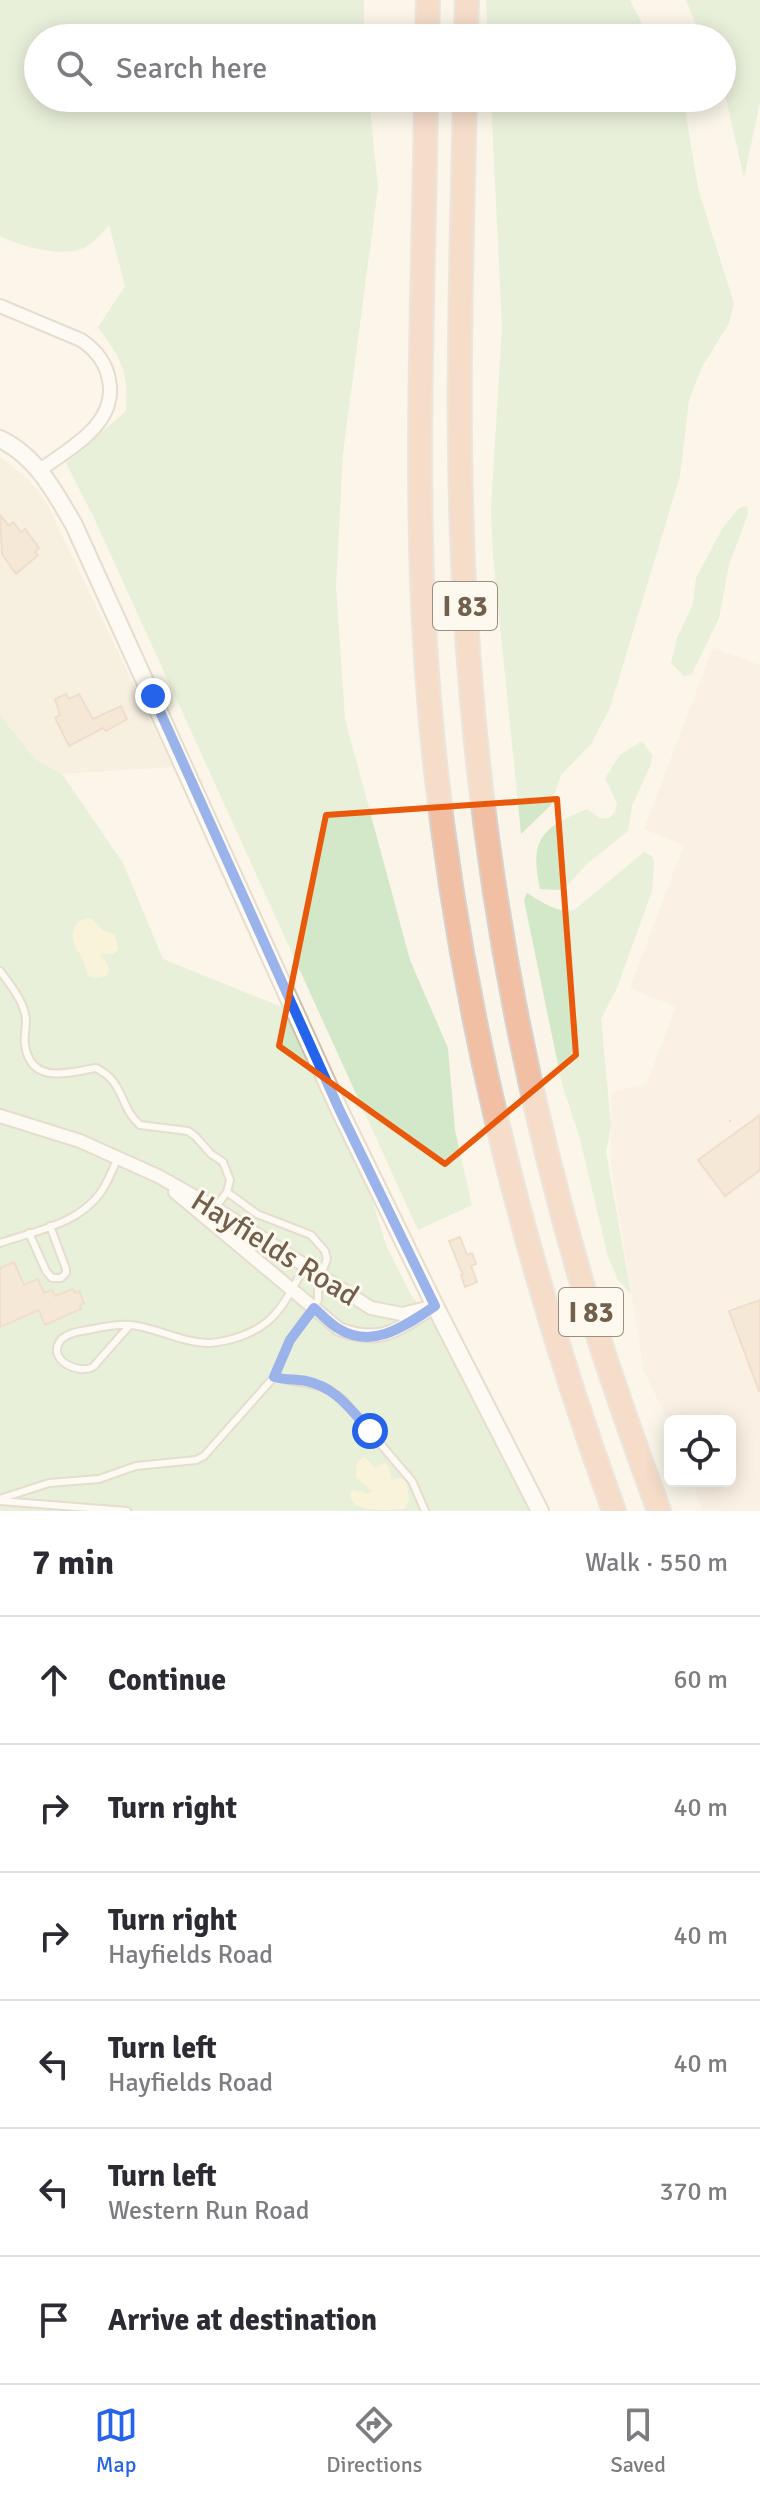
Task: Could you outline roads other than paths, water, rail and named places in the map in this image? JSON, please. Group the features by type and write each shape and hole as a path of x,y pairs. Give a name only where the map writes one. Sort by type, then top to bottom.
{"highway":[{"path":"427,24 428,0"},
{"path":"466,24 467,0"},
{"name":"I 83","path":"426,112 421,373 422,558 431,721 443,818 468,981 501,1138 552,1330 614,1511"},
{"name":"I 83","path":"465,112 461,512 466,622 485,813 510,977 553,1174 593,1319 659,1511"}],"street":[{"path":"0,306 81,340 92,347 107,371 111,389 109,406 101,421 90,433 40,470"},
{"path":"0,439 11,444 40,470 74,525 340,1111 540,1511"},
{"name":"Hayfields Road","path":"0,1116 80,1141 158,1176 215,1208 360,1302 386,1312 402,1314 435,1306"},
{"name":"Hayfields Road","path":"158,1176 339,1329 369,1337 383,1336 435,1306"}],"lane":[{"path":"0,971 23,1007 26,1017 25,1046 28,1057 36,1066 46,1073 56,1074 96,1068 115,1081 128,1111 140,1125 188,1131 223,1162 230,1180 227,1192 215,1208"},
{"path":"0,1243 67,1220 93,1203 118,1157"},
{"path":"0,1500 49,1483 99,1479 136,1466 196,1460 204,1456 274,1377 290,1340 318,1300 318,1282 327,1259 325,1251 311,1235 257,1214 227,1192"},
{"path":"29,1233 46,1271 52,1278 58,1279 66,1273 66,1269 50,1226"},
{"path":"130,1325 87,1371 71,1368 59,1356 60,1341 66,1336 101,1327 130,1325 210,1343 243,1335 270,1319 305,1266"},
{"path":"274,1377 317,1384 330,1389 342,1399 412,1481 425,1511"},
{"path":"0,1500 127,1511"}]}
